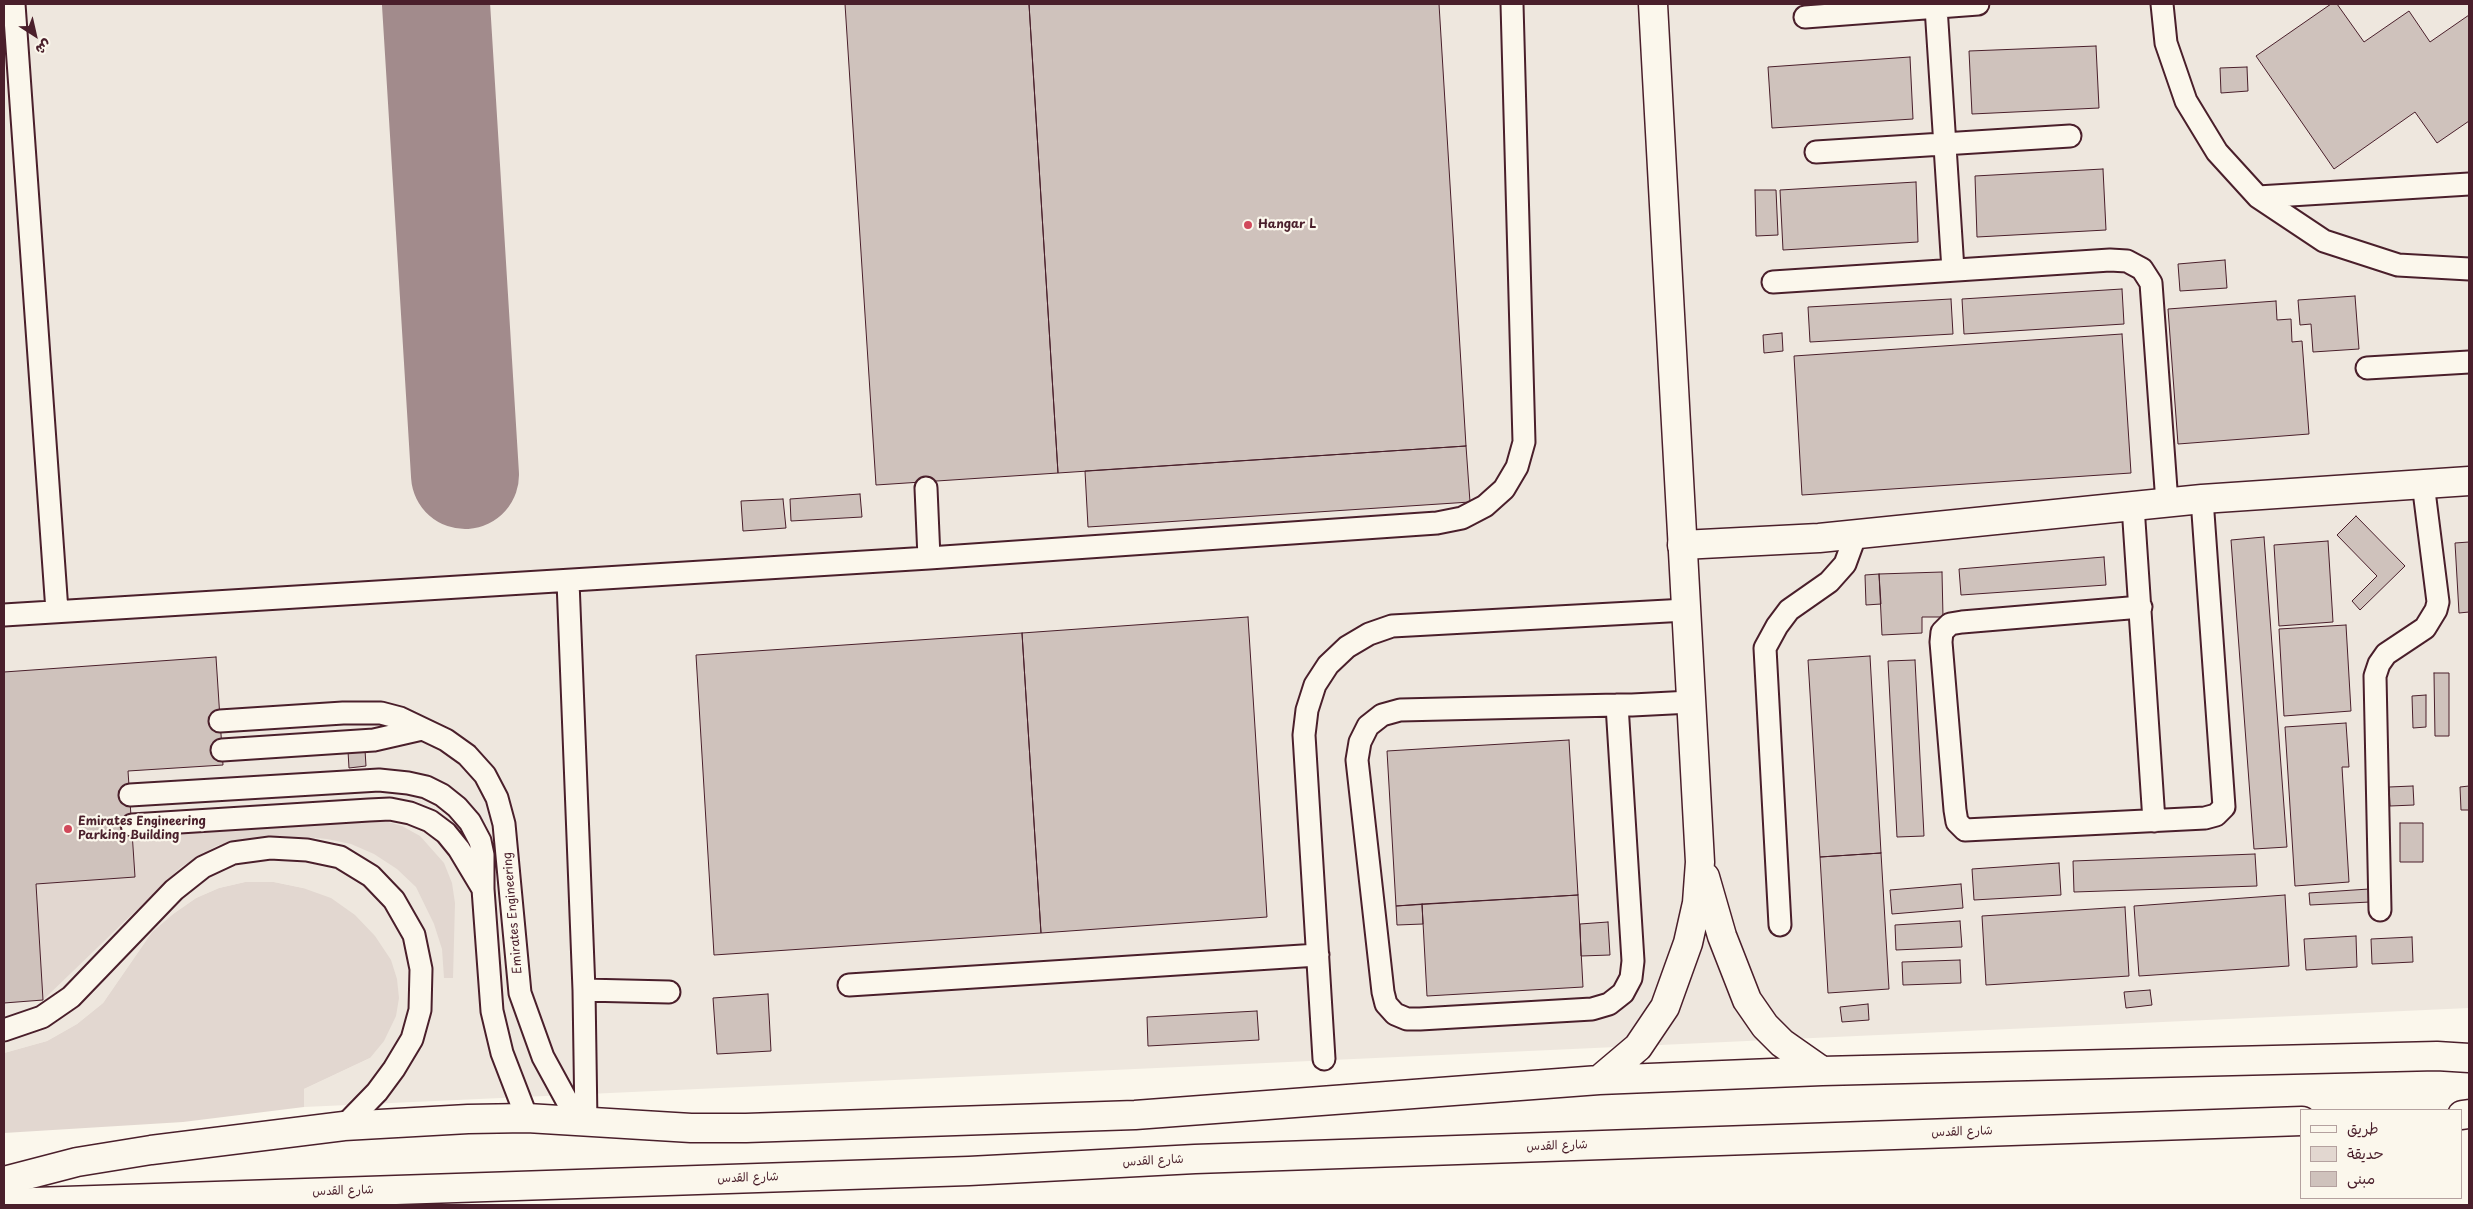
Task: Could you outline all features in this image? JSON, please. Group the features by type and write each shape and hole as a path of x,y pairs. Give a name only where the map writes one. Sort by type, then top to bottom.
{"street":[{"path":"1598,1080 1638,1047 1664,1007 1688,943 1697,903 1700,862 1653,4"},
{"path":"1682,546 1856,534 2202,499 2469,481"},
{"path":"1700,862 1722,936 1747,1000 1765,1026 1782,1043 1822,1071"},
{"path":"4,1181 77,1162 151,1150 344,1126 468,1119 528,1118 691,1128 746,1128 1135,1115 1598,1080 1822,1071 2469,1056"},
{"name":"شارع القدس","path":"4,1203 969,1171 1195,1159 2300,1121"}],"lane":[{"path":"14,4 57,612"},
{"path":"4,615 929,558 1437,523 1462,518 1485,506 1504,489 1517,467 1524,442 1512,4"},
{"path":"1806,17 1978,4"},
{"path":"2162,4 2166,43 2186,100 2217,152 2258,197 2324,240 2398,265 2469,269"},
{"path":"1936,7 1953,270"},
{"path":"1816,152 2070,136"},
{"path":"2258,197 2469,184"},
{"path":"1773,282 2110,260 2127,261 2142,269 2151,283 2153,299 2167,502"},
{"path":"2367,368 2469,362"},
{"path":"2380,910 2375,676 2379,664 2386,654 2425,628 2436,610 2438,602 2423,483"},
{"path":"926,488 929,558"},
{"path":"2141,607 1950,624 1942,632 1941,642 1955,810 1957,822 1965,830 2205,818 2216,815 2224,807 2202,499"},
{"path":"2133,506 2154,821"},
{"path":"1780,925 1765,648 1777,626 1789,610 1829,582 1845,564 1856,534"},
{"path":"568,581 584,990 582,1121"},
{"path":"1324,1059 1304,735 1307,710 1315,685 1328,665 1347,647 1368,634 1392,626 1686,610"},
{"path":"1617,706 1633,961 1631,978 1623,993 1609,1004 1592,1009 1420,1019 1407,1019 1395,1014 1386,1004 1383,992 1357,760 1360,742 1368,726 1382,715 1400,710 1617,706 1691,702"},
{"name":"Emirates Engineering","path":"220,721 362,712 381,713 400,718 446,740 467,755 485,775 497,798 504,824 520,993 542,1057 582,1121"},
{"path":"222,750 374,740 422,729"},
{"path":"130,795 379,780 426,787 442,795 457,806 470,822 480,841 483,855 483,889 492,1012 502,1053 528,1118"},
{"path":"132,825 390,809 410,813 430,821 446,833 459,849 483,889"},
{"path":"4,1030 42,1017 71,997 174,890 203,867 233,853 270,848 307,850 340,858 371,876 394,900 414,935 421,969 420,1010 412,1039 394,1069 377,1092 344,1126"},
{"path":"849,985 1318,954"},
{"path":"584,990 669,992"}],"shaded area":[{"path":"4,4 2469,4 2469,1008 304,1107 304,1089 370,1058 303,888 274,882 245,882 219,888 196,898 173,914 152,932 103,1003 77,1024 47,1041 4,1053"}],"green space":[{"path":"360,818 381,820 402,826 420,836 444,863 452,883 455,903 453,978 444,978 442,949 434,924 416,887 397,869 374,854 351,844 304,837 235,841 216,846 181,867 43,1000 36,884 135,877 133,833"},
{"path":"245,882 274,882 303,888 331,898 355,915 375,936 391,960 397,979 399,998 396,1016 384,1041 370,1058 304,1089 304,1107 183,1122 4,1133 4,1053 47,1041 77,1024 103,1003 152,932 173,914 196,898 219,888"}],"building":[{"path":"845,4 1029,4 1058,473 876,485"},
{"name":"Hangar L","path":"1029,4 1439,4 1466,446 1058,473"},
{"path":"2331,4 2337,4 2364,42 2409,11 2430,42 2469,15 2469,121 2437,143 2415,112 2334,169 2256,56"},
{"path":"2096,46 2099,108 1972,114 1969,51"},
{"path":"1910,57 1913,119 1772,128 1768,67"},
{"path":"2247,67 2248,91 2221,93 2220,68"},
{"path":"2103,169 2106,230 1977,237 1975,176"},
{"path":"1916,182 1918,242 1783,250 1780,190"},
{"path":"1755,190 1776,190 1778,235 1756,236"},
{"path":"2225,260 2227,288 2180,291 2178,264"},
{"path":"2122,289 2124,324 1964,334 1962,299"},
{"path":"2355,296 2359,349 2313,352 2311,324 2300,325 2298,300"},
{"path":"1951,299 1953,334 1810,342 1808,307"},
{"path":"2276,301 2277,320 2291,319 2292,342 2302,341 2309,434 2178,444 2168,309"},
{"path":"1782,333 1783,351 1764,353 1763,335"},
{"path":"2122,334 2131,473 1802,495 1794,356"},
{"path":"1466,446 1470,502 1088,527 1085,471"},
{"path":"860,494 862,517 791,521 790,499"},
{"path":"783,499 786,528 743,531 741,501"},
{"path":"2356,516 2405,566 2360,610 2352,601 2377,576 2337,535"},
{"path":"2264,537 2287,847 2254,849 2231,540"},
{"path":"2328,541 2333,622 2279,626 2274,545"},
{"path":"2469,542 2469,612 2459,613 2455,543"},
{"path":"2104,557 2106,585 1961,595 1959,569"},
{"path":"1942,572 1943,617 1922,617 1922,633 1882,635 1879,574"},
{"path":"1879,574 1881,604 1866,605 1865,575"},
{"path":"1248,617 1267,917 1041,933 1022,633"},
{"path":"2346,625 2351,711 2284,716 2279,629"},
{"path":"1022,633 1041,933 714,955 696,655"},
{"path":"1870,656 1881,853 1820,857 1808,660"},
{"name":"Emirates Engineering Parking Building","path":"216,657 223,765 128,771 135,877 36,884 43,1000 4,1003 4,672"},
{"path":"1915,660 1924,836 1897,837 1888,661"},
{"path":"2434,673 2449,673 2449,736 2435,736"},
{"path":"2426,695 2426,727 2413,728 2412,696"},
{"path":"2346,723 2349,767 2342,767 2349,882 2295,886 2285,727"},
{"path":"1569,740 1578,895 1396,906 1387,751"},
{"path":"365,750 366,766 349,768 348,751"},
{"path":"2413,786 2414,805 2390,806 2389,787"},
{"path":"2469,786 2469,810 2461,810 2460,787"},
{"path":"2400,823 2423,823 2423,862 2400,862"},
{"path":"1881,853 1889,989 1828,993 1820,857"},
{"path":"2255,854 2257,886 2074,892 2073,861"},
{"path":"2059,863 2061,895 1974,900 1972,869"},
{"path":"1961,884 1963,908 1892,914 1890,890"},
{"path":"2369,889 2370,902 2310,905 2309,893"},
{"path":"1578,895 1583,987 1427,996 1422,904"},
{"path":"2285,895 2289,966 2139,976 2134,906"},
{"path":"1422,904 1423,924 1397,925 1396,906"},
{"path":"2125,907 2129,976 1986,985 1982,916"},
{"path":"1960,921 1962,947 1896,950 1895,925"},
{"path":"1608,922 1610,955 1581,956 1580,924"},
{"path":"2356,936 2357,967 2306,970 2304,939"},
{"path":"2412,937 2413,962 2372,964 2371,939"},
{"path":"1960,960 1961,983 1903,985 1902,962"},
{"path":"2150,990 2152,1005 2126,1008 2124,992"},
{"path":"768,994 771,1051 717,1054 713,998"},
{"path":"1868,1004 1869,1020 1842,1022 1840,1007"},
{"path":"1257,1011 1259,1040 1148,1046 1147,1017"}],"taxiway":[{"path":"436,4 465,475"}],"place":[{"name":"Hangar L","path":"1248,225"},
{"name":"Emirates Engineering Parking Building","path":"68,829"}]}
